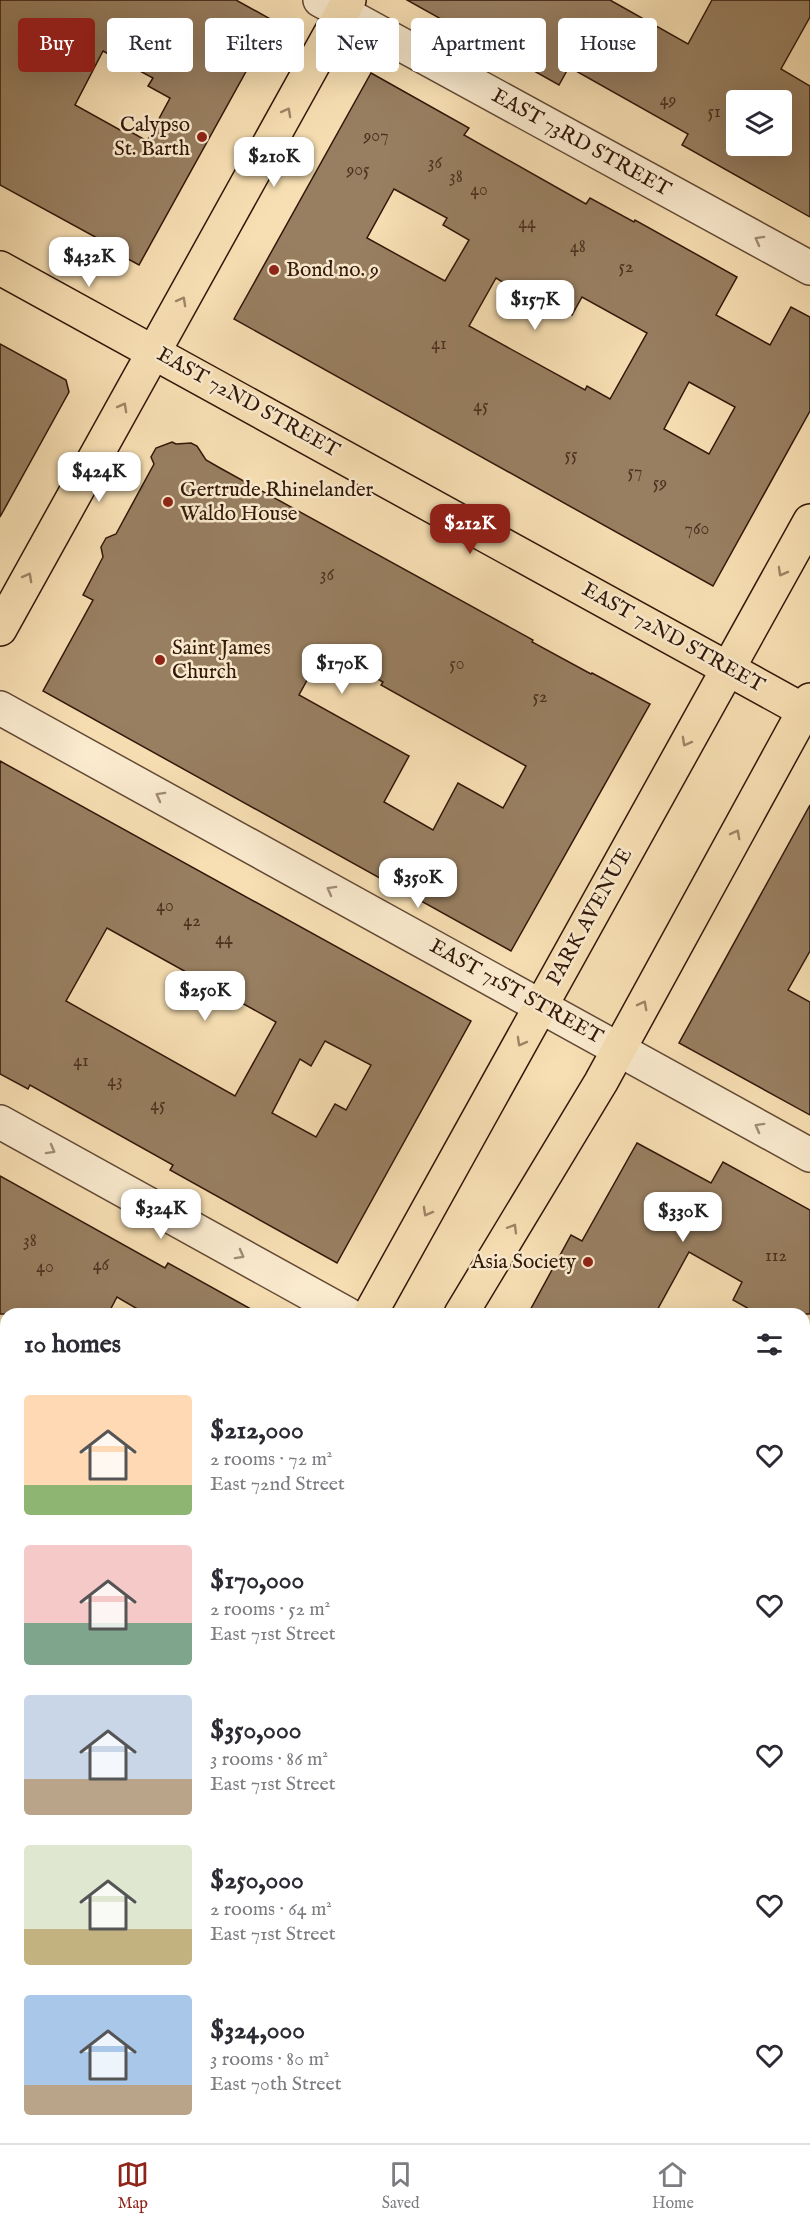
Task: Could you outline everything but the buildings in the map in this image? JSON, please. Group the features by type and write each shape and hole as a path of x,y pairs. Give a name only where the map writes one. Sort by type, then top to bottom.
{"main road":[{"path":"0,628 153,352 337,4"},
{"name":"EAST 72ND STREET","path":"0,268 728,668 808,708"},
{"name":"PARK AVENUE","path":"373,1308 810,521"},
{"path":"465,1308 601,1082 808,708"}],"street":[{"name":"EAST 73RD STREET","path":"337,4 810,268"},
{"name":"EAST 71ST STREET","path":"0,708 810,1155"},
{"path":"0,1122 336,1308"}],"place":[{"name":"Calypso St. Barth","path":"202,137"},
{"name":"Bond no. 9","path":"274,270"},
{"name":"Gertrude Rhinelander Waldo House","path":"168,502"},
{"name":"Saint James Church","path":"160,660"},
{"name":"Asia Society","path":"588,1262"}]}
